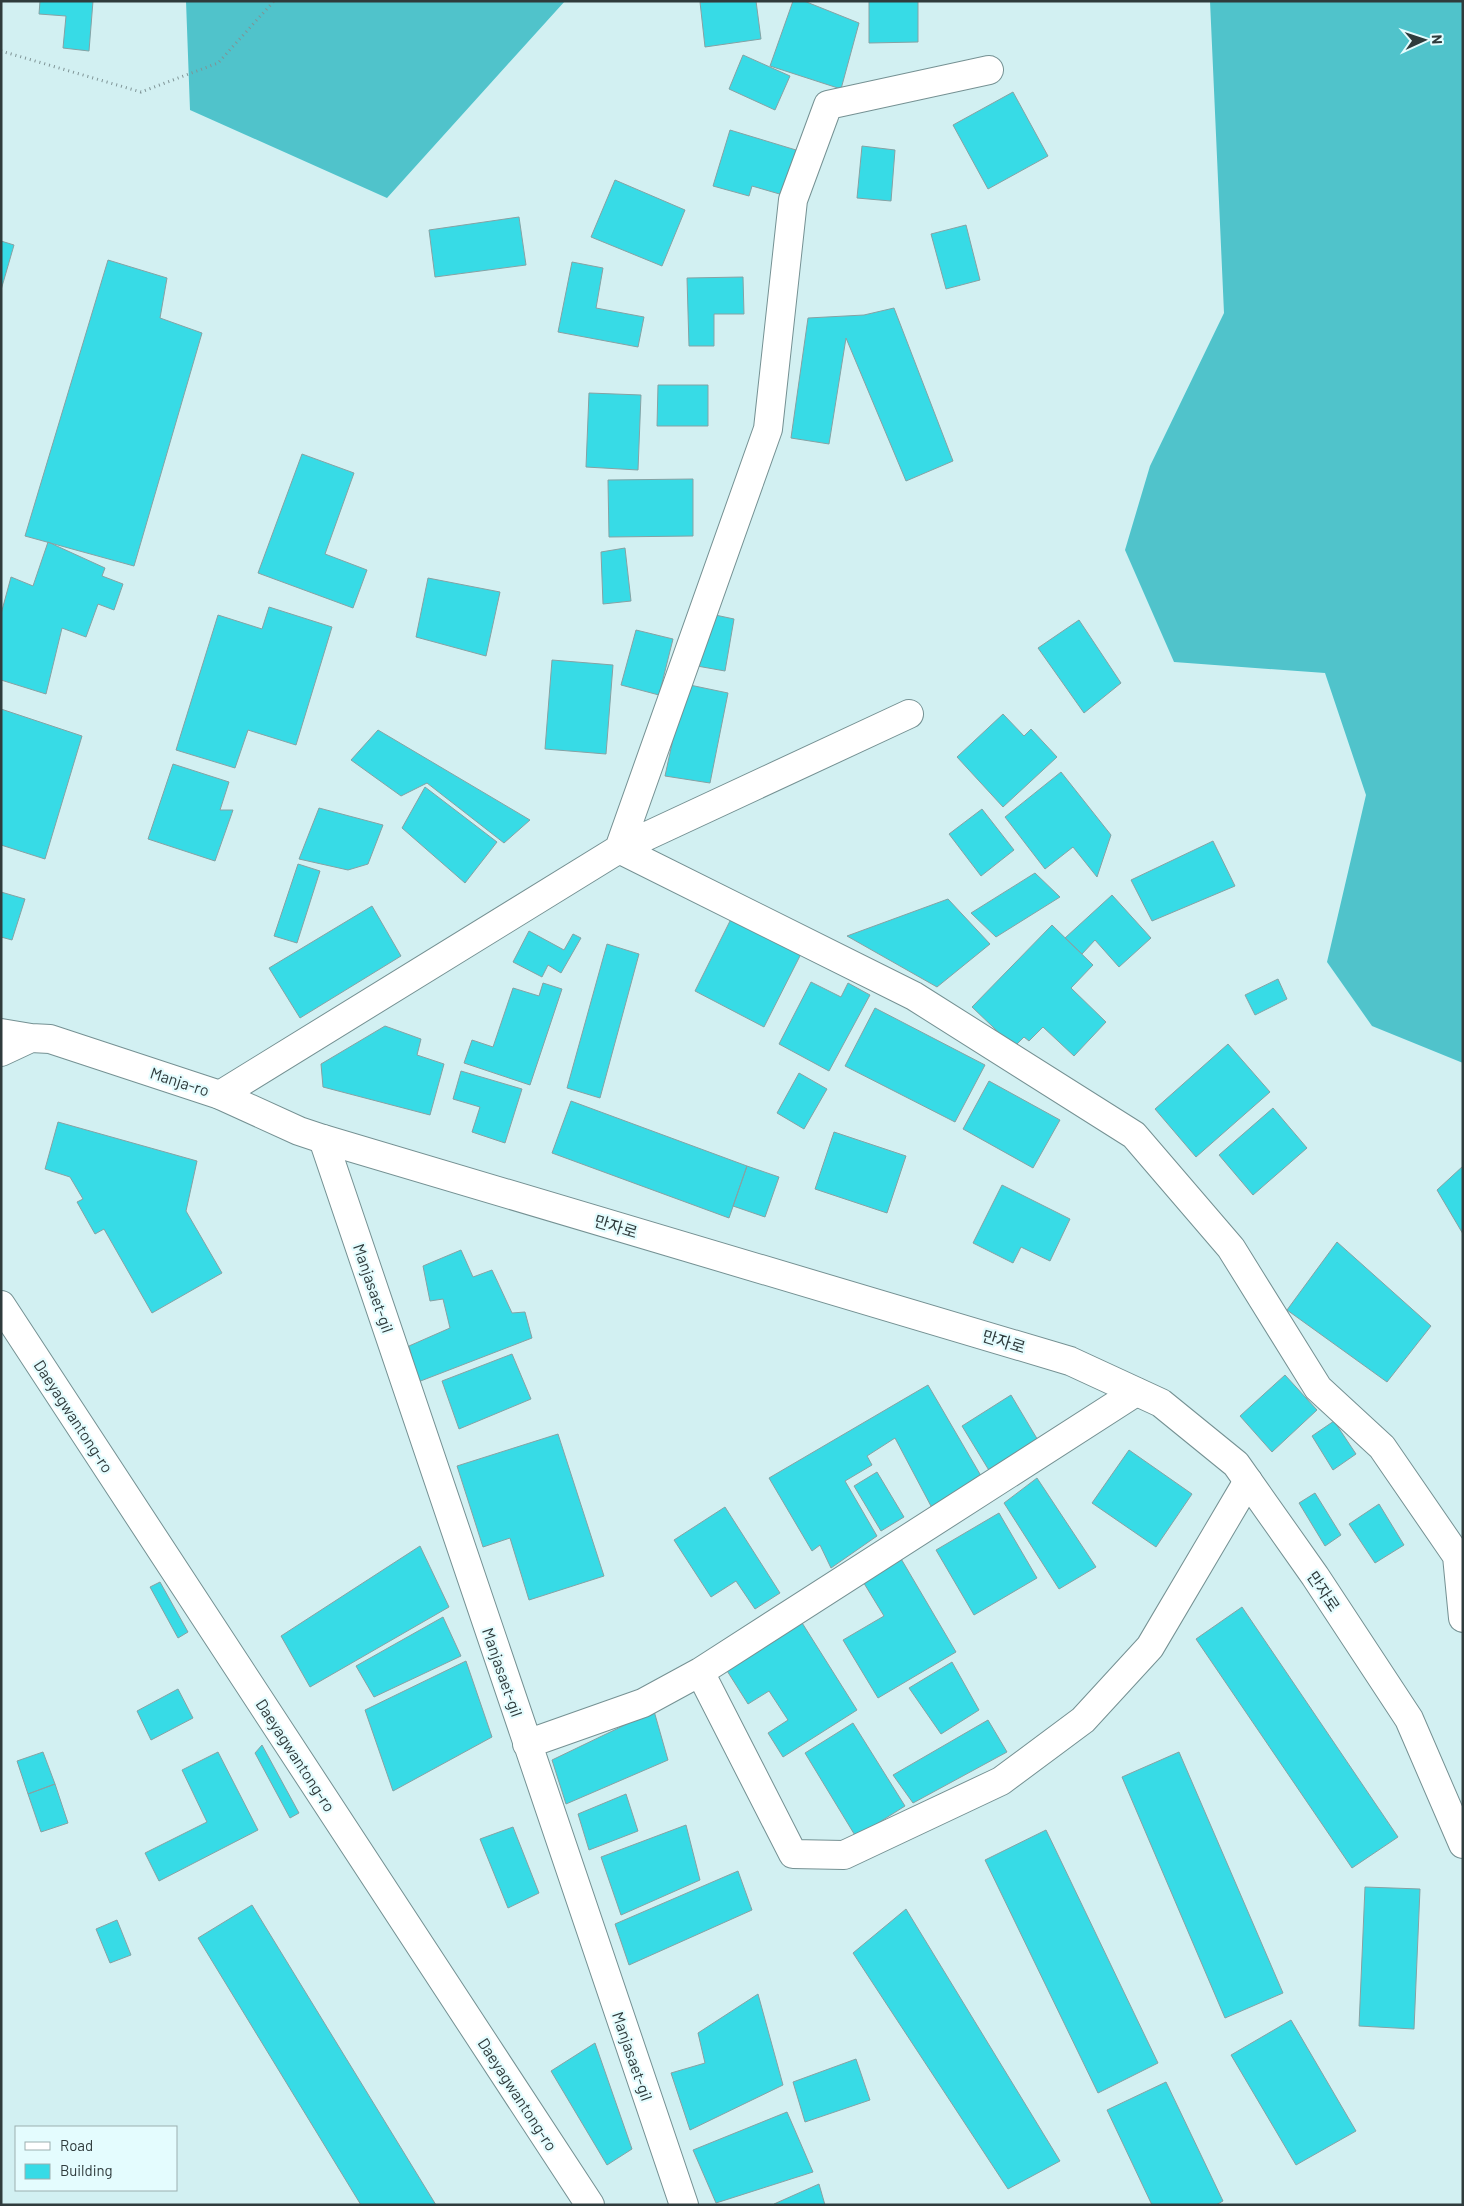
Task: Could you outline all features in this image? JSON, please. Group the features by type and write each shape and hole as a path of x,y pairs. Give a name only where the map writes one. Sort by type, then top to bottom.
{"street":[{"path":"619,849 768,428 794,200 828,105 989,70"},
{"path":"220,1094 619,849 909,714"},
{"path":"619,849 914,996 1134,1135 1231,1248 1318,1388 1382,1447 1460,1555 1463,1618"},
{"name":"Manja-ro","path":"1,1033 59,1042 220,1094 298,1131 324,1139"},
{"path":"1,1052 31,1038"},
{"name":"만자로","path":"324,1139 1070,1361 1162,1403 1236,1464 1315,1576 1409,1719 1463,1844"},
{"name":"Manjasaet-gil","path":"324,1139 684,2205"},
{"name":"Daeyagwantong-ro","path":"1,1305 590,2205"},
{"path":"527,1744 644,1703 700,1672 1136,1392"},
{"path":"700,1672 793,1854 844,1856 1001,1782 1083,1720 1150,1648 1248,1481"}],"path":[{"path":"1,51 141,92 218,63 274,1"}],"shaded area":[{"path":"186,1 565,1 387,198 190,110"},
{"path":"1210,1 1463,1 1463,1063 1372,1026 1327,962 1366,795 1325,673 1174,662 1125,550 1150,466 1224,313"}],"building":[{"path":"40,1 93,1 89,51 63,48 66,16 39,14"},
{"path":"756,1 761,39 705,47 700,2"},
{"path":"793,1 804,1 859,23 841,89 770,66"},
{"path":"869,1 918,1 918,42 869,43"},
{"path":"743,55 790,76 775,110 729,89"},
{"path":"1013,92 1048,156 988,189 953,125"},
{"path":"730,130 796,150 783,195 752,186 749,196 713,186"},
{"path":"862,146 895,150 891,201 857,198"},
{"path":"615,180 685,210 662,266 591,237"},
{"path":"519,217 526,265 435,277 429,230"},
{"path":"966,225 980,280 946,289 931,234"},
{"path":"1,241 14,245 1,290"},
{"path":"108,260 167,278 160,318 202,333 134,566 25,536"},
{"path":"572,262 603,268 596,308 644,317 638,347 558,332"},
{"path":"743,277 744,314 714,314 714,346 689,346 687,278"},
{"path":"894,308 953,461 906,481 846,338 829,444 791,438 808,318 864,315"},
{"path":"658,385 708,385 708,426 657,426"},
{"path":"589,393 641,395 638,470 586,467"},
{"path":"302,454 354,473 325,554 367,570 353,608 258,573"},
{"path":"693,479 693,536 609,537 608,480"},
{"path":"48,542 105,568 102,576 123,584 114,610 98,604 86,637 62,628 46,694 1,680 1,614 11,577 33,586"},
{"path":"625,548 631,601 603,604 601,552"},
{"path":"428,578 500,592 486,656 416,637"},
{"path":"269,607 332,627 296,745 248,730 235,768 176,750 218,615 262,629"},
{"path":"706,613 734,619 725,671 697,666"},
{"path":"1079,620 1121,683 1084,713 1038,648"},
{"path":"636,630 673,639 659,695 621,685"},
{"path":"552,660 613,665 606,754 545,749"},
{"path":"685,684 728,693 710,783 665,776"},
{"path":"1,709 82,736 45,859 1,845"},
{"path":"1003,714 1024,736 1031,729 1057,757 1003,807 957,757"},
{"path":"378,730 530,820 504,843 427,783 401,796 351,760"},
{"path":"173,764 229,782 220,810 233,810 215,861 148,839"},
{"path":"1061,772 1111,835 1097,877 1073,847 1045,869 1005,817"},
{"path":"425,787 497,842 465,883 402,828"},
{"path":"319,808 383,825 368,864 348,870 299,859"},
{"path":"982,809 1014,850 981,876 949,834"},
{"path":"1213,841 1235,886 1152,921 1131,880"},
{"path":"298,864 320,871 297,943 274,936"},
{"path":"1035,873 1060,897 996,937 971,913"},
{"path":"1,892 25,899 12,940 1,937"},
{"path":"1112,895 1151,938 1119,967 1095,940 1082,954 1065,938"},
{"path":"948,899 990,944 937,987 847,936"},
{"path":"372,906 401,956 300,1018 269,968"},
{"path":"734,913 804,948 764,1027 695,991"},
{"path":"1052,925 1093,965 1071,988 1106,1022 1074,1056 1043,1027 1029,1041 1024,1037 1014,1047 972,1007"},
{"path":"529,931 564,950 573,934 581,938 561,973 548,965 542,977 513,962"},
{"path":"607,944 639,954 600,1098 567,1088"},
{"path":"1278,979 1287,999 1255,1015 1245,995"},
{"path":"811,982 841,997 848,983 870,995 829,1071 779,1044"},
{"path":"543,983 562,989 530,1085 464,1063 472,1040 493,1047 513,988 539,996"},
{"path":"875,1008 985,1065 955,1122 845,1066"},
{"path":"385,1026 421,1039 417,1055 444,1064 430,1115 323,1087 321,1064"},
{"path":"1228,1044 1270,1092 1196,1157 1155,1109"},
{"path":"461,1071 522,1089 505,1143 472,1132 480,1107 453,1099"},
{"path":"799,1073 827,1089 804,1129 777,1113"},
{"path":"989,1081 1060,1120 1033,1168 963,1129"},
{"path":"571,1101 747,1166 729,1218 552,1153"},
{"path":"1273,1108 1307,1148 1253,1195 1219,1155"},
{"path":"58,1122 197,1161 186,1211 222,1273 152,1313 104,1229 95,1234 77,1202 83,1199 70,1177 45,1169"},
{"path":"834,1132 906,1156 887,1213 815,1189"},
{"path":"747,1166 779,1177 765,1217 733,1206"},
{"path":"1463,1166 1463,1234 1437,1190"},
{"path":"1002,1185 1070,1219 1050,1261 1021,1247 1013,1263 973,1243"},
{"path":"1337,1242 1431,1326 1387,1382 1287,1310"},
{"path":"461,1250 473,1277 492,1270 512,1313 525,1312 532,1338 418,1382 409,1346 450,1328 443,1299 430,1301 423,1266"},
{"path":"512,1354 531,1399 459,1429 442,1381"},
{"path":"1285,1375 1317,1410 1272,1452 1240,1416"},
{"path":"928,1385 984,1481 932,1508 895,1438 867,1456 872,1465 845,1481 877,1536 831,1568 820,1545 812,1551 769,1478"},
{"path":"1011,1395 1039,1442 990,1472 962,1426"},
{"path":"1334,1421 1356,1454 1333,1470 1312,1436"},
{"path":"558,1434 604,1576 529,1600 510,1538 483,1547 457,1466"},
{"path":"1129,1450 1192,1494 1156,1547 1092,1503"},
{"path":"877,1472 904,1517 881,1531 854,1486"},
{"path":"1037,1478 1096,1567 1059,1589 1004,1503"},
{"path":"1315,1493 1341,1535 1325,1546 1299,1503"},
{"path":"1379,1504 1404,1545 1375,1563 1349,1524"},
{"path":"725,1507 780,1593 755,1609 736,1581 711,1597 674,1540"},
{"path":"999,1513 1037,1578 974,1615 936,1550"},
{"path":"420,1546 449,1607 310,1687 281,1636"},
{"path":"900,1557 956,1652 878,1698 843,1640 884,1616 862,1580"},
{"path":"160,1582 188,1632 178,1638 150,1587"},
{"path":"1242,1607 1398,1837 1352,1868 1196,1639"},
{"path":"443,1617 461,1656 374,1697 356,1666"},
{"path":"799,1618 857,1710 783,1757 768,1733 788,1720 769,1691 748,1704 724,1666"},
{"path":"466,1661 492,1737 393,1791 365,1710"},
{"path":"952,1662 979,1710 941,1734 909,1688"},
{"path":"178,1689 193,1718 151,1740 137,1711"},
{"path":"654,1711 668,1760 566,1804 552,1760"},
{"path":"988,1720 1007,1752 913,1803 893,1775"},
{"path":"853,1723 905,1806 856,1837 805,1753"},
{"path":"262,1745 299,1813 290,1818 255,1753"},
{"path":"43,1752 55,1784 28,1794 17,1761"},
{"path":"218,1752 258,1830 159,1881 145,1853 207,1822 182,1770"},
{"path":"1179,1752 1283,1993 1225,2018 1122,1777"},
{"path":"55,1784 68,1823 41,1832 28,1794"},
{"path":"626,1794 638,1831 589,1850 578,1814"},
{"path":"686,1825 700,1880 621,1915 601,1857"},
{"path":"513,1827 539,1893 508,1908 480,1839"},
{"path":"1046,1830 1158,2063 1098,2093 985,1860"},
{"path":"738,1871 752,1910 629,1965 615,1924"},
{"path":"1365,1887 1420,1889 1414,2029 1359,2026"},
{"path":"252,1905 436,2205 361,2205 198,1938"},
{"path":"906,1909 1060,2161 1008,2189 853,1953"},
{"path":"117,1920 131,1955 110,1963 96,1929"},
{"path":"758,1994 783,2085 690,2130 671,2073 705,2063 698,2033"},
{"path":"1291,2020 1356,2131 1296,2165 1231,2055"},
{"path":"595,2043 632,2149 607,2165 551,2071"},
{"path":"856,2059 870,2100 805,2122 793,2082"},
{"path":"1166,2082 1223,2201 1216,2205 1152,2205 1107,2110"},
{"path":"787,2112 813,2172 716,2203 693,2150"},
{"path":"819,2184 825,2205 774,2205 774,2204"}]}
